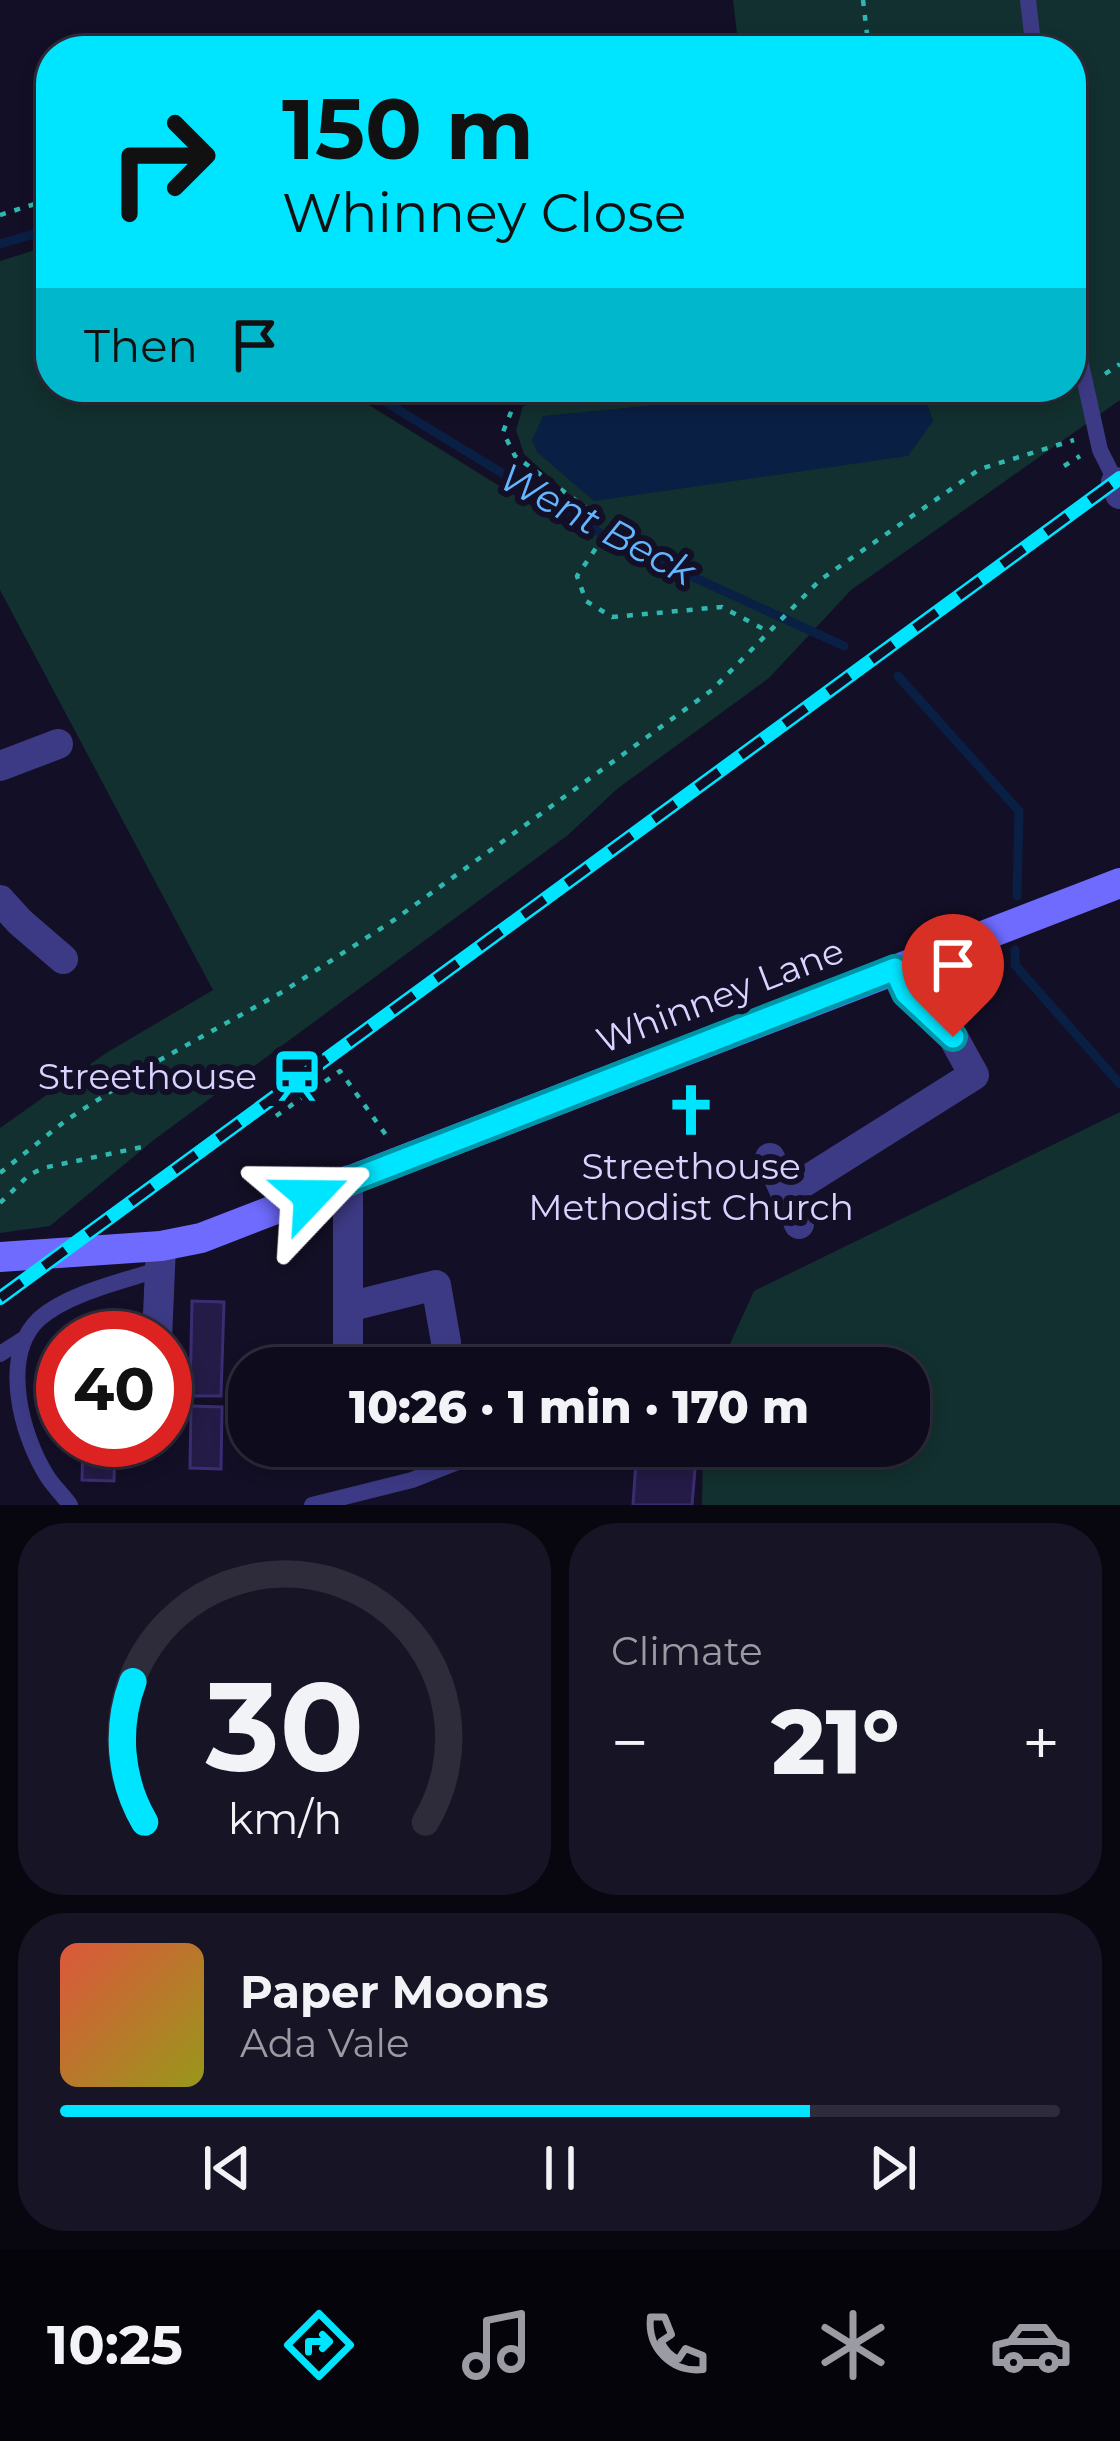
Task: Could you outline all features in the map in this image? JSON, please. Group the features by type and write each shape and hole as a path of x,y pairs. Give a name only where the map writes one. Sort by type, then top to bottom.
{"street":[{"path":"0,766 58,744"},
{"name":"Whinney Lane","path":"0,1257 161,1258 200,1238 399,1160 1120,884"},
{"path":"7,921 63,959"},
{"path":"785,1194 974,1075 953,1037 906,993 895,969"},
{"path":"770,1158 799,1224"},
{"path":"348,1347 349,1180"},
{"path":"158,1311 161,1258"},
{"path":"348,1307 436,1286 446,1342"}],"lane":[{"path":"1028,0 1032,36"},
{"path":"1086,387 1100,450 1118,488"},
{"path":"0,1354 58,1306 161,1258"},
{"path":"22,1340 16,1367 18,1406 46,1475 70,1505"},
{"path":"312,1505 445,1467"}],"path":[{"path":"863,0 867,36"},
{"path":"0,214 36,204"},
{"path":"516,402 503,432 515,456 610,526 577,576 586,601 612,617 722,607 770,631"},
{"path":"0,1173 65,1120 394,920 712,689 820,580 980,469 1096,433"},
{"path":"276,1116 340,1071 399,1160"},
{"path":"0,1202 29,1174 43,1168 147,1146"}],"green space":[{"path":"733,0 1120,0 1120,400 851,590 769,678 617,789 568,835 155,1139 50,1226 0,1233 0,1128 106,1053 213,990 0,590 0,261 36,250 36,402 364,402 588,541 603,518 524,454 516,430 523,406 665,402 543,417 933,421 926,402 1086,402 1086,36 737,36"},
{"path":"1120,1112 1120,1505 702,1505 703,1467 930,1467 930,1347 729,1347 754,1291"}],"water":[{"path":"926,402 933,421 908,456 594,501 537,452 532,440 543,416 656,405"}],"building":[{"path":"192,1301 224,1302 221,1396 192,1396"},
{"path":"192,1406 222,1407 221,1469 190,1468"},
{"path":"82,1467 114,1467 114,1481 82,1480"},
{"path":"636,1467 695,1467 692,1505 633,1505"}],"waterway":[{"name":"Went Beck","path":"0,244 36,233"},
{"name":"Went Beck","path":"386,402 610,539 844,646"},
{"name":"Went Beck","path":"898,676 1019,811 1017,896"},
{"name":"Went Beck","path":"1015,950 1015,965 1120,1084"}],"railway":[{"path":"0,1298 1120,478"}],"place":[{"name":"Streethouse","path":"297,1076"},
{"name":"Streethouse Methodist Church","path":"691,1110"}],"route":[{"path":"311,1196 895,969 906,993 953,1037"}]}
